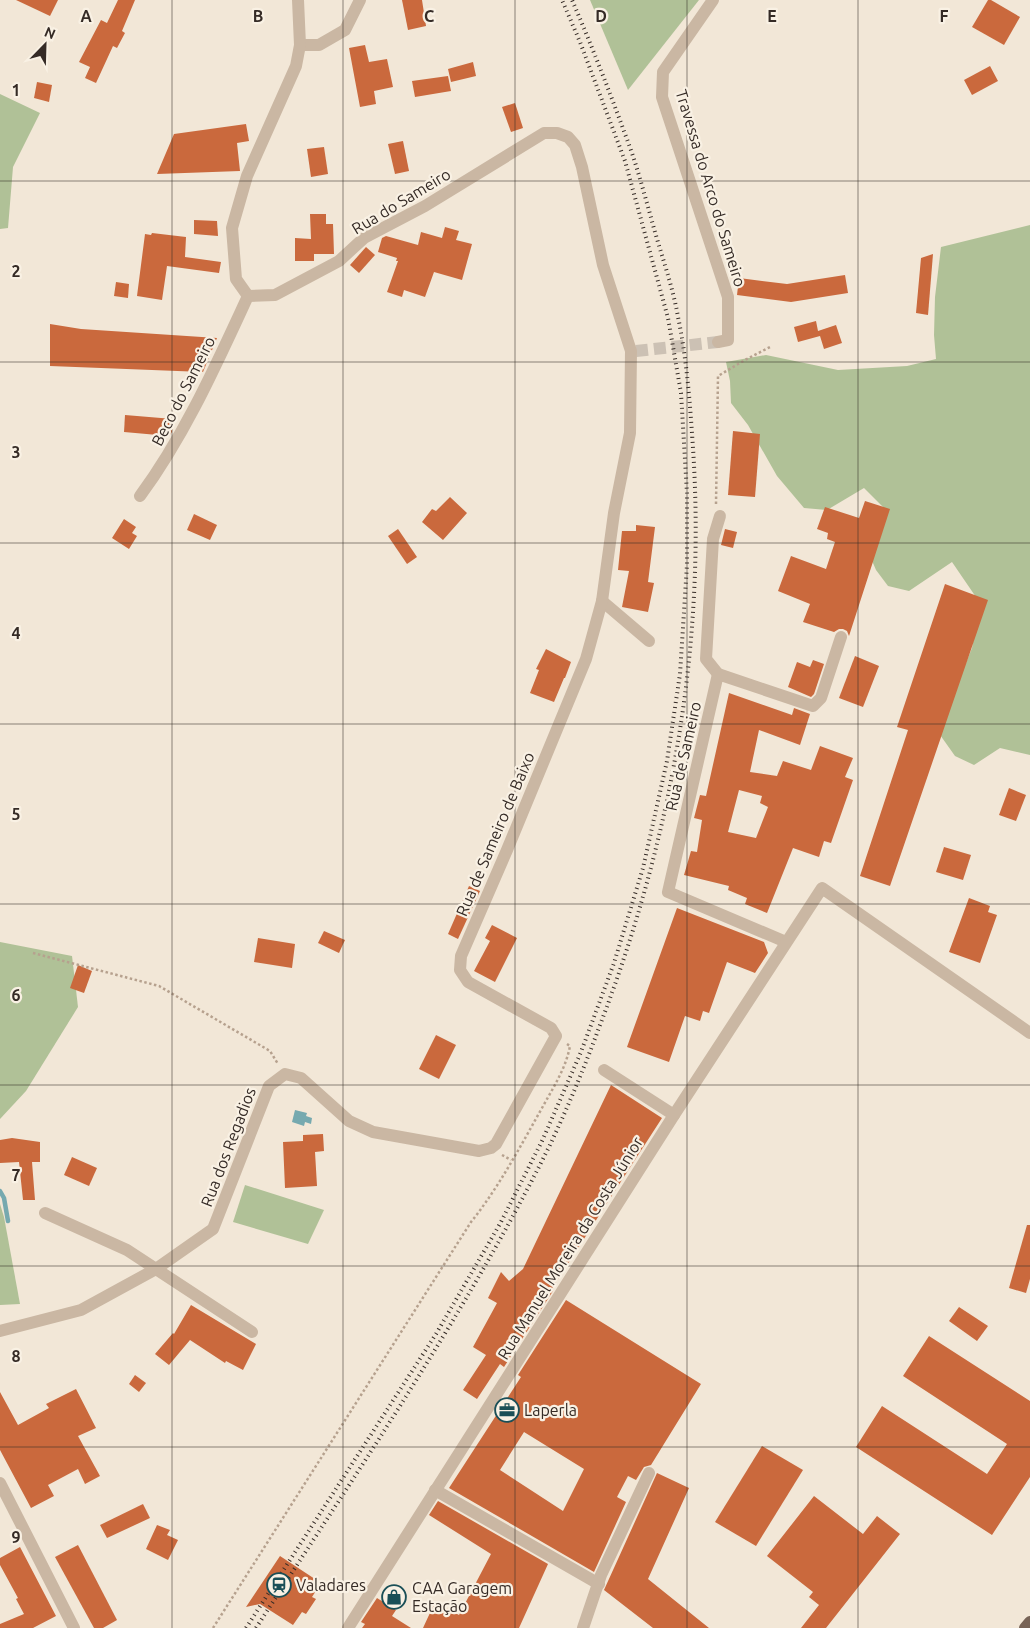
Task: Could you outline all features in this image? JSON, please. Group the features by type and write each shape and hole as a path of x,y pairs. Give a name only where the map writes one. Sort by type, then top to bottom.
{"main road":[{"path":"1025,1628 1030,1622"}],"street":[{"path":"248,296 236,279 232,228 247,176 296,66 300,45 298,0"},
{"path":"300,45 319,45 345,30 360,0"},
{"name":"Travessa do Arco do Sameiro","path":"713,0 663,72 662,97 728,297 723,341"},
{"name":"Rua do Sameiro","path":"248,296 275,295 310,277 339,261 364,238 425,206 544,133 557,133 568,137 575,145 582,167 603,265 634,351"},
{"name":"Beco do Sameiro","path":"140,496 160,468 195,406 248,296"},
{"name":"Rua de Sameiro de Baixo","path":"285,1074 301,1078 349,1121 373,1132 479,1151 491,1148 496,1144 556,1036 551,1028 468,982 460,970 461,956 586,659 602,601 614,512 630,433 634,351"},
{"path":"720,516 713,539 706,659 718,674 813,706 821,698 841,637"},
{"path":"602,601 650,641"},
{"name":"Rua de Sameiro","path":"718,674 668,892 786,942"},
{"name":"Rua Manuel Moreira da Costa Júnior","path":"348,1628 674,1115 822,888 1030,1033"},
{"path":"604,1070 674,1115"},
{"name":"Rua dos Regadios","path":"0,1331 81,1310 156,1269 213,1229 269,1086 285,1074"},
{"path":"45,1213 127,1250 252,1332"},
{"path":"583,1628 601,1575 649,1473"},
{"path":"0,1483 74,1628"},
{"path":"435,1490 599,1584"}],"path":[{"path":"720,516 716,513 718,376 770,347"},
{"path":"32,953 159,986 270,1051 285,1074"},
{"path":"213,1628 472,1222 486,1204 525,1138 567,1060 570,1046"}],"green space":[{"path":"590,0 699,0 628,90"},
{"path":"0,94 40,113 13,167 8,228 0,229"},
{"path":"1030,225 1030,755 1000,748 974,765 955,756 938,732 972,648 980,603 952,562 909,591 888,586 876,570 870,556 884,508 864,488 827,510 804,508 777,476 748,425 731,403 730,381 726,362 766,355 838,370 907,366 936,359 934,335 935,297 941,247"},
{"path":"0,942 72,956 78,1007 26,1091 0,1119"},
{"path":"245,1185 324,1210 308,1244 233,1222"},
{"path":"0,1204 4,1217 20,1304 0,1305"}],"water":[{"path":"295,1110 307,1113 306,1116 312,1118 311,1124 305,1122 304,1126 292,1122"}],"building":[{"path":"16,0 58,0 50,16"},
{"path":"118,0 135,0 122,31 125,33 117,48 113,46 96,83 85,78 90,67 79,62 101,20 107,23"},
{"path":"402,0 422,0 426,26 408,30"},
{"path":"988,0 1020,17 1004,45 972,27"},
{"path":"365,45 369,62 387,59 393,87 374,91 376,104 360,107 349,48"},
{"path":"473,62 476,76 451,82 448,69"},
{"path":"990,66 998,81 972,95 964,80"},
{"path":"448,76 451,91 415,97 412,81"},
{"path":"37,82 52,85 49,102 34,98"},
{"path":"515,103 523,128 511,132 502,107"},
{"path":"246,124 249,141 237,143 240,171 157,174 174,134"},
{"path":"403,141 409,171 395,174 388,144"},
{"path":"324,147 328,174 311,177 307,149"},
{"path":"310,214 326,214 326,224 333,224 334,254 314,254 314,261 295,261 295,238 311,239"},
{"path":"194,220 217,221 218,236 194,234"},
{"path":"445,227 459,231 456,240 472,244 462,280 434,272 425,297 404,290 402,297 387,292 398,261 396,261 397,258 378,252 382,238 386,236 418,245 421,232 442,238"},
{"path":"152,233 186,237 185,257 221,262 219,273 167,266 162,300 137,296 145,234 151,235"},
{"path":"366,247 375,255 359,273 350,265"},
{"path":"933,254 928,315 916,313 921,258"},
{"path":"845,275 848,293 791,302 737,295 739,278 787,284"},
{"path":"116,282 129,284 128,298 114,296"},
{"path":"816,321 818,331 836,325 842,343 824,349 820,336 798,342 794,327"},
{"path":"50,324 81,329 217,338 203,372 50,366"},
{"path":"125,415 173,419 172,432 169,436 124,432"},
{"path":"733,431 760,434 755,497 728,495"},
{"path":"450,497 467,513 443,540 422,522 432,509 436,511"},
{"path":"865,501 890,509 849,636 847,631 843,629 834,632 803,622 810,604 778,591 791,556 826,569 835,542 827,539 828,533 817,529 825,507 859,518"},
{"path":"194,514 217,525 210,540 187,530"},
{"path":"124,519 136,527 132,533 137,536 129,549 112,538"},
{"path":"636,525 655,527 648,582 654,583 648,612 622,607 629,571 618,570 622,531 636,531"},
{"path":"398,529 417,557 407,564 388,536"},
{"path":"725,529 737,532 733,548 721,545"},
{"path":"945,584 988,600 890,886 860,876 908,730 897,727"},
{"path":"546,649 571,662 554,702 530,693 539,670 536,669"},
{"path":"855,656 879,666 863,707 839,698"},
{"path":"813,660 824,664 814,694 811,697 788,687 797,662 810,667"},
{"path":"729,693 792,715 794,708 810,714 800,745 759,730 750,772 777,776 783,761 811,770 820,746 853,758 845,777 853,780 831,843 824,841 819,857 793,848 767,913 745,904 747,898 728,890 729,886 684,875 691,851 697,852 702,820 694,818 700,795 706,796","holes":["739,790 762,796 760,803 768,807 756,838 728,832"]},
{"path":"1009,788 1026,795 1016,821 999,815"},
{"path":"944,847 971,855 963,880 936,872"},
{"path":"469,886 480,891 458,939 448,934"},
{"path":"969,898 990,906 988,912 997,915 980,963 949,952"},
{"path":"677,908 764,942 768,953 755,973 727,962 709,1013 703,1011 700,1021 685,1016 669,1062 627,1047"},
{"path":"492,925 517,938 495,982 474,971 490,941 485,938"},
{"path":"324,931 345,940 339,953 318,943"},
{"path":"258,938 295,944 292,968 254,962"},
{"path":"78,965 92,971 84,993 70,988"},
{"path":"436,1035 456,1045 439,1079 419,1069"},
{"path":"611,1085 662,1118 551,1290 553,1291 504,1367 500,1364 477,1399 463,1390 486,1355 473,1347 497,1303 488,1298 501,1272 509,1281 523,1269"},
{"path":"323,1134 324,1151 315,1152 317,1186 285,1188 283,1142 303,1141 303,1135"},
{"path":"12,1138 40,1142 40,1162 32,1162 35,1200 23,1200 19,1162 0,1163 0,1140"},
{"path":"72,1157 97,1168 89,1186 64,1175"},
{"path":"1027,1225 1030,1225 1030,1279 1026,1293 1009,1288"},
{"path":"566,1300 701,1384 651,1465 644,1467 636,1480 628,1476 617,1497 626,1502 594,1572 449,1488 521,1377 518,1375","holes":["524,1432 584,1469 563,1511 500,1470"]},
{"path":"191,1305 256,1344 243,1370 226,1361 225,1363 190,1340 169,1365 155,1354 174,1334"},
{"path":"959,1307 988,1326 977,1341 949,1321"},
{"path":"929,1336 1030,1401 1030,1477 992,1535 856,1447 882,1406 987,1474 1007,1444 903,1376"},
{"path":"135,1375 146,1383 139,1392 129,1384"},
{"path":"76,1389 96,1428 78,1436 100,1476 85,1484 78,1469 48,1485 54,1496 31,1508 0,1450 0,1392 18,1425 49,1408 46,1404"},
{"path":"762,1446 803,1470 756,1546 715,1522"},
{"path":"657,1473 689,1488 648,1579 709,1628 653,1628 604,1590"},
{"path":"814,1496 863,1534 877,1516 900,1534 826,1628 801,1628 819,1605 809,1597 813,1592 767,1556"},
{"path":"438,1501 548,1564 519,1628 423,1628 435,1602 459,1615 491,1554 429,1515"},
{"path":"143,1504 150,1518 107,1538 100,1525"},
{"path":"157,1525 170,1530 167,1535 178,1540 168,1560 146,1549"},
{"path":"78,1545 117,1620 103,1628 94,1628 55,1557"},
{"path":"20,1547 56,1616 33,1628 0,1628 0,1624 24,1614 16,1599 18,1598 0,1565 0,1558"},
{"path":"280,1556 321,1583 312,1597 316,1599 306,1614 302,1612 293,1625 260,1604 246,1607"},
{"path":"377,1598 396,1610 392,1616 411,1628 362,1628 365,1624 361,1622"}],"waterway":[{"path":"0,1191 4,1198 8,1221"}],"tunnel":[{"path":"636,351 718,342"}],"railway":[{"path":"246,1628 436,1334 501,1222 543,1139 581,1052 614,963 643,868 667,761 680,674 687,565 687,493 681,393 668,318 625,161 562,0"},
{"path":"256,1628 446,1331 482,1271 549,1147 570,1102 625,955 646,885 664,814 678,742 688,669 694,596 696,522 693,448 686,366 673,295 636,165 604,77 572,0"}],"place":[{"name":"Laperla","path":"507,1410"},
{"name":"Valadares","path":"279,1585"},
{"name":"CAA Garagem Estação","path":"394,1597"}]}
